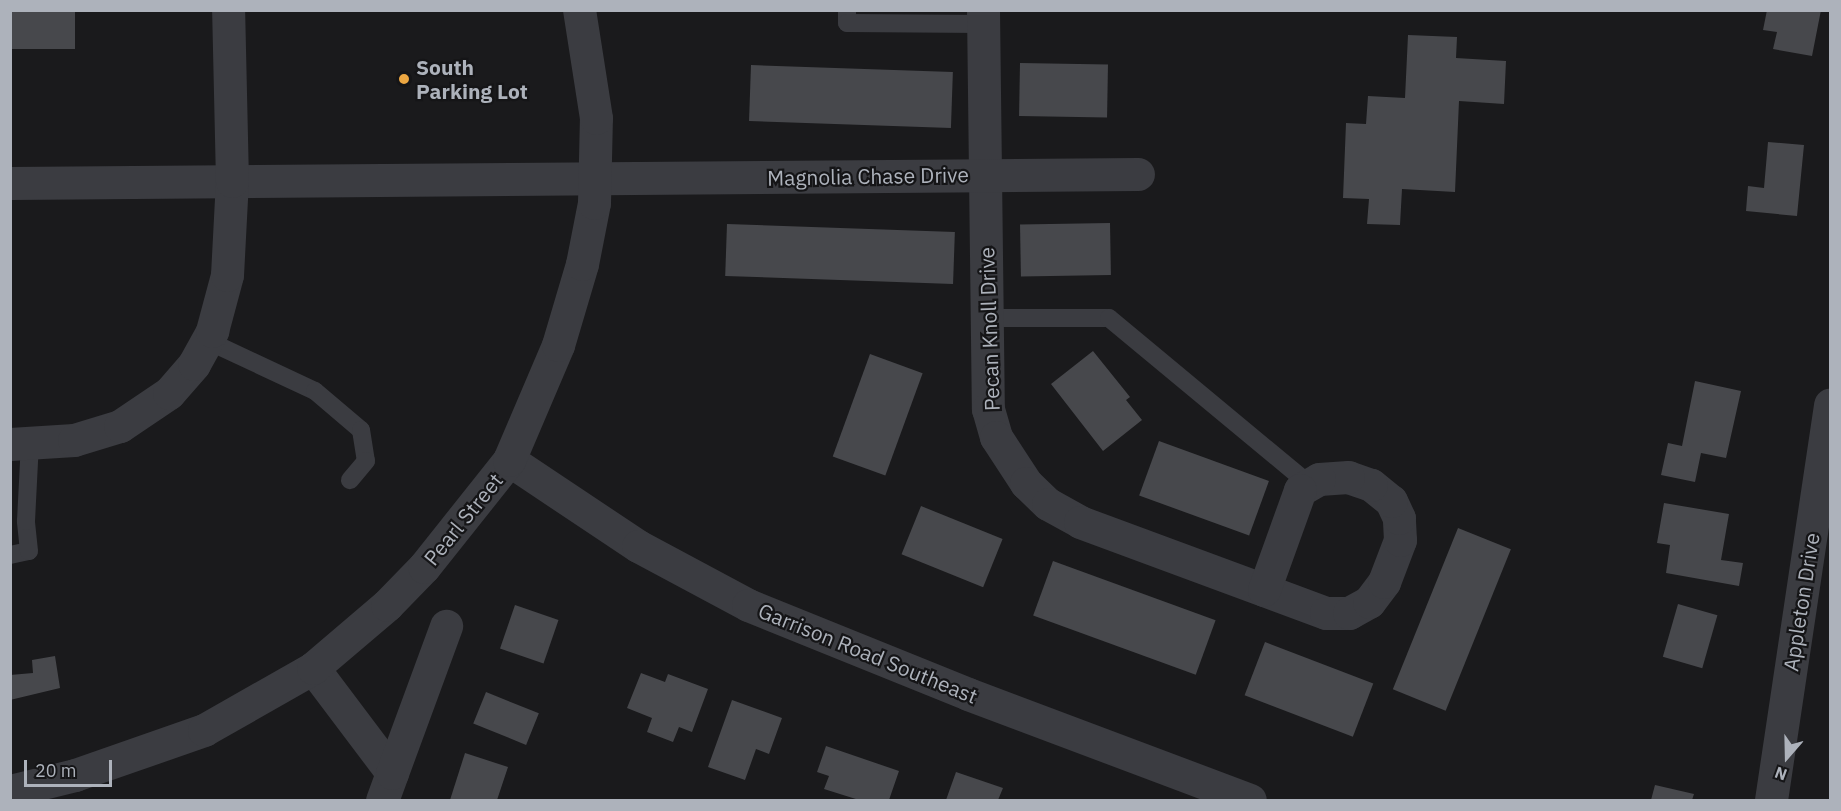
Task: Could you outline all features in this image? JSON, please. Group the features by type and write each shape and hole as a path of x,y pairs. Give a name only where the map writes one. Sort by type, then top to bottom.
{"street":[{"path":"20,443 98,434 146,411 181,378 206,340 222,302 227,274 232,182 228,10"},
{"name":"Pearl Street","path":"10,791 75,775 204,730 313,668 387,605 424,567 509,460 544,384 572,302 597,179 596,118 579,10"},
{"name":"Pecan Knoll Drive","path":"983,17 988,409 996,437 1026,483 1048,504 1080,522 1326,613 1349,613 1369,602 1384,582 1400,540 1399,518 1390,501 1371,485 1348,477 1319,479 1310,484"},
{"name":"Magnolia Chase Drive","path":"10,183 1138,174"},
{"name":"Appleton Drive","path":"1771,801 1830,404"},
{"name":"Garrison Road Southeast","path":"509,460 638,546 748,605 1250,801"},
{"path":"1264,590 1300,490 1310,484"},
{"path":"387,787 446,626"},
{"path":"313,668 387,787"}],"lane":[{"path":"847,10 848,23 983,17"},
{"path":"987,318 1108,318 1310,484"},
{"path":"206,340 315,391 361,430 366,461 350,480"},
{"path":"10,555 29,551 20,443"}],"building":[{"path":"10,10 75,10 75,49 10,49"},
{"path":"1767,10 1821,10 1812,56 1773,49 1777,32 1763,30"},
{"path":"1408,35 1457,37 1456,58 1506,61 1504,104 1459,101 1455,192 1402,189 1400,225 1367,224 1369,199 1343,198 1346,123 1366,124 1368,96 1405,98"},
{"path":"1020,63 1108,65 1107,118 1019,116"},
{"path":"751,65 953,72 951,128 749,121"},
{"path":"1768,142 1804,145 1797,216 1746,211 1748,186 1764,188"},
{"path":"1110,223 1111,275 1021,277 1020,225"},
{"path":"727,224 955,232 953,284 725,276"},
{"path":"1093,351 1130,397 1126,400 1142,420 1103,451 1051,384"},
{"path":"870,354 923,373 885,476 833,456"},
{"path":"1695,381 1741,391 1726,458 1701,453 1695,482 1661,475 1668,443 1682,446"},
{"path":"1159,441 1269,481 1249,536 1139,496"},
{"path":"1664,503 1729,514 1721,560 1743,563 1739,586 1666,573 1670,545 1657,543"},
{"path":"921,506 1003,539 983,587 902,554"},
{"path":"1458,528 1511,549 1446,711 1393,689"},
{"path":"1053,561 1216,620 1196,675 1033,616"},
{"path":"1678,604 1717,615 1702,668 1663,657"},
{"path":"515,605 558,620 544,663 500,648"},
{"path":"1265,642 1373,684 1353,737 1245,695"},
{"path":"55,656 60,688 10,700 10,675 33,673 32,660"},
{"path":"641,673 665,682 668,674 708,689 692,732 679,727 673,742 647,732 652,718 627,708"},
{"path":"486,692 539,713 526,745 473,724"},
{"path":"732,700 782,718 769,754 756,749 745,780 708,767"},
{"path":"826,746 899,771 889,800 859,800 824,789 829,776 817,772"},
{"path":"465,753 508,767 497,800 450,800"},
{"path":"956,772 1003,788 998,800 946,800"},
{"path":"1655,785 1694,794 1692,800 1651,800"}],"place":[{"name":"South Parking Lot","path":"404,79"}]}
